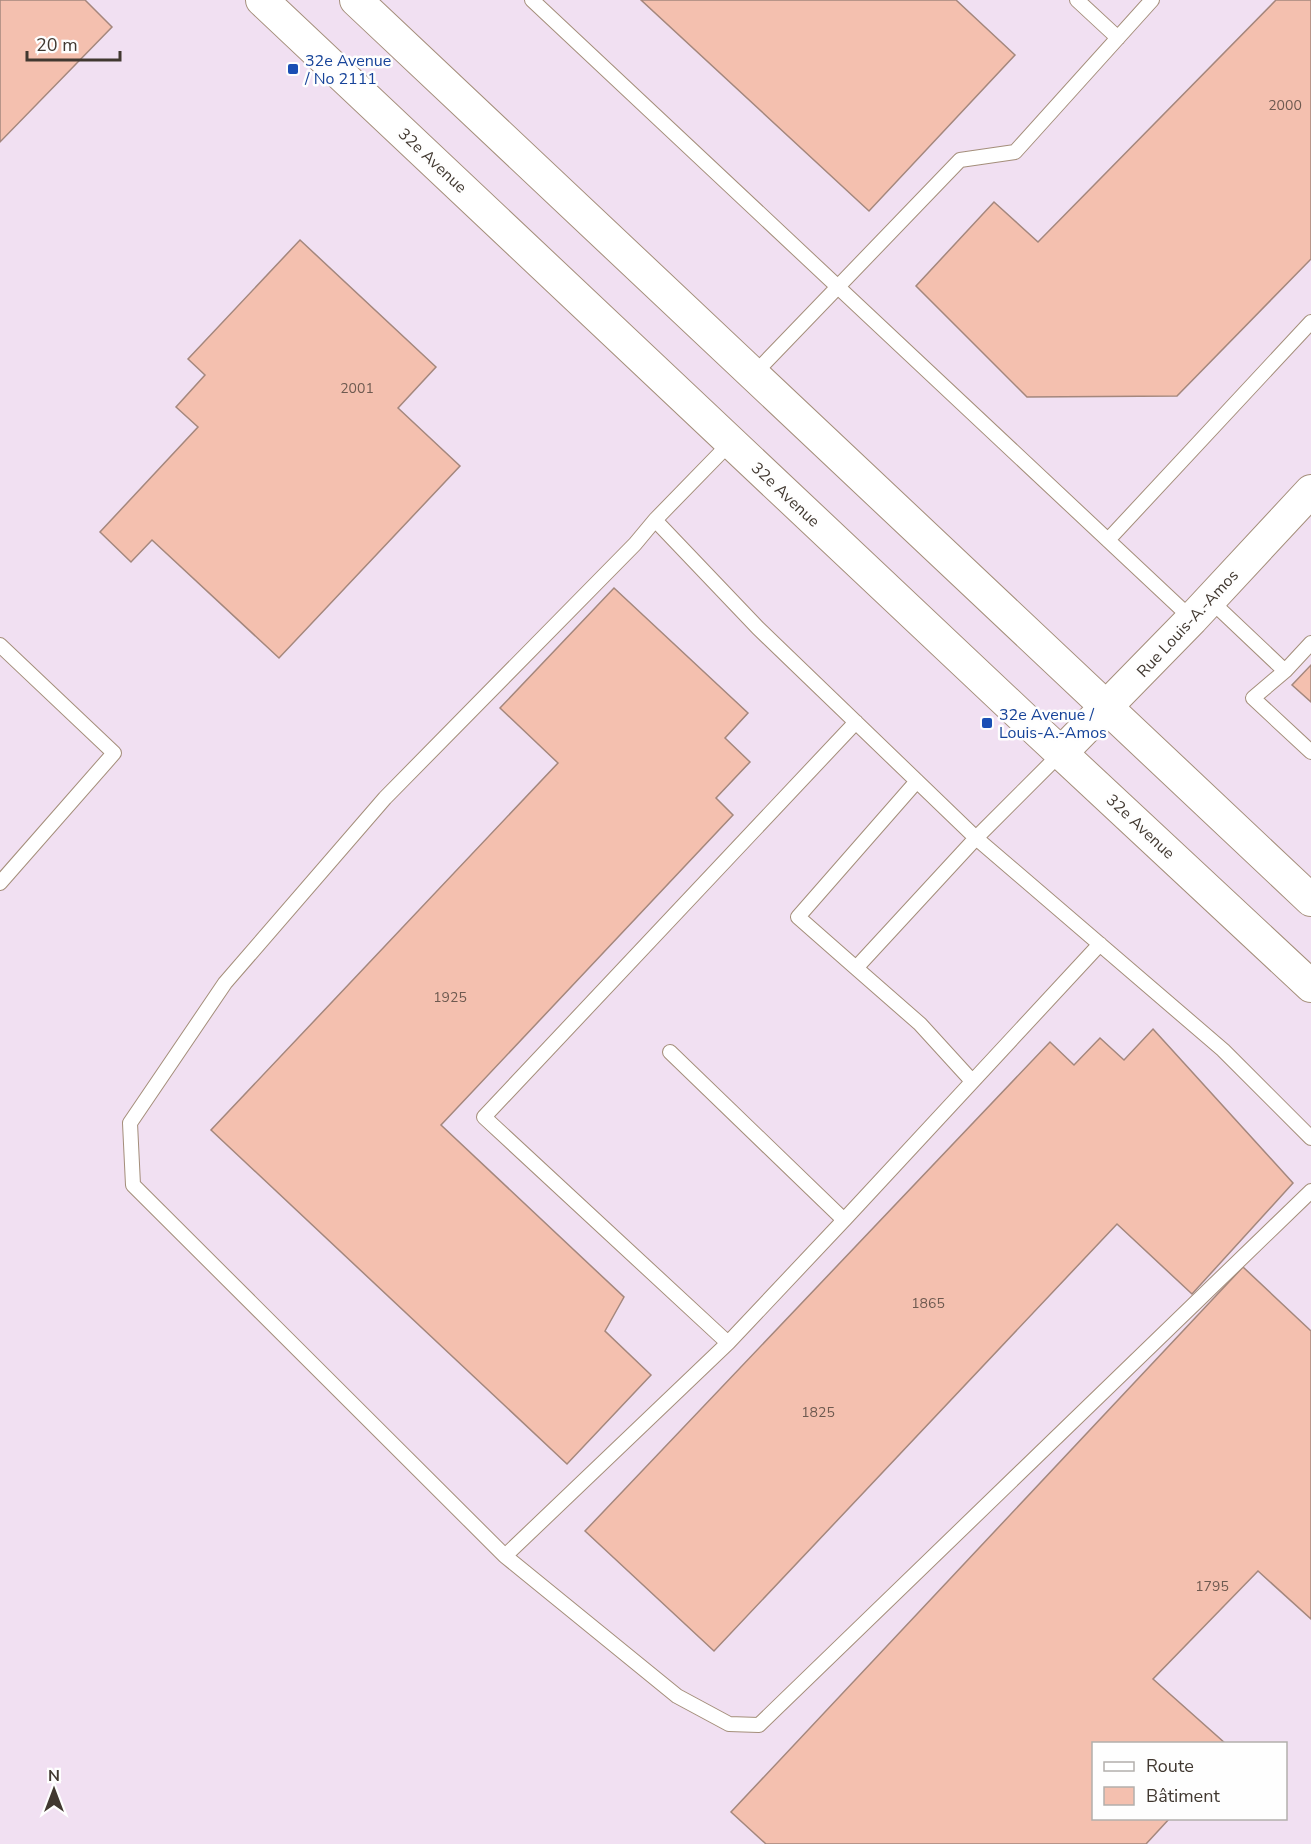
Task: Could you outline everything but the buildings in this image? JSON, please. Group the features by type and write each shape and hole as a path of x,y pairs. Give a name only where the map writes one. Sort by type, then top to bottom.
{"street":[{"name":"32e Avenue","path":"262,0 1311,986"},
{"path":"356,0 1311,900"},
{"name":"Rue Louis-A.-Amos","path":"1061,753 1201,609 1311,491"}],"lane":[{"path":"532,0 1108,540 1285,671"},
{"path":"1077,0 1118,38"},
{"path":"753,375 960,160 1015,152 1152,0"},
{"path":"1108,540 1311,322"},
{"path":"731,442 655,520 635,544 386,798 225,983 130,1123 133,1185 505,1556 677,1696 729,1724 759,1725 1311,1191"},
{"path":"655,520 759,628 976,838 1222,1050 1311,1138"},
{"path":"1311,643 1285,671 1253,698 1311,752"},
{"path":"0,645 114,753 0,883"},
{"path":"728,1343 484,1117 856,722"},
{"path":"856,968 976,838 1061,753"},
{"path":"917,781 798,917 920,1024 972,1082"},
{"path":"505,1556 728,1343 1100,944"},
{"path":"670,1052 844,1220"}],"shaded area":[{"path":"0,0 1311,0 1311,1844 0,1844"}],"place":[{"name":"32e Avenue / No 2111","path":"293,69"},
{"name":"32e Avenue / Louis-A.-Amos","path":"987,723"}]}
